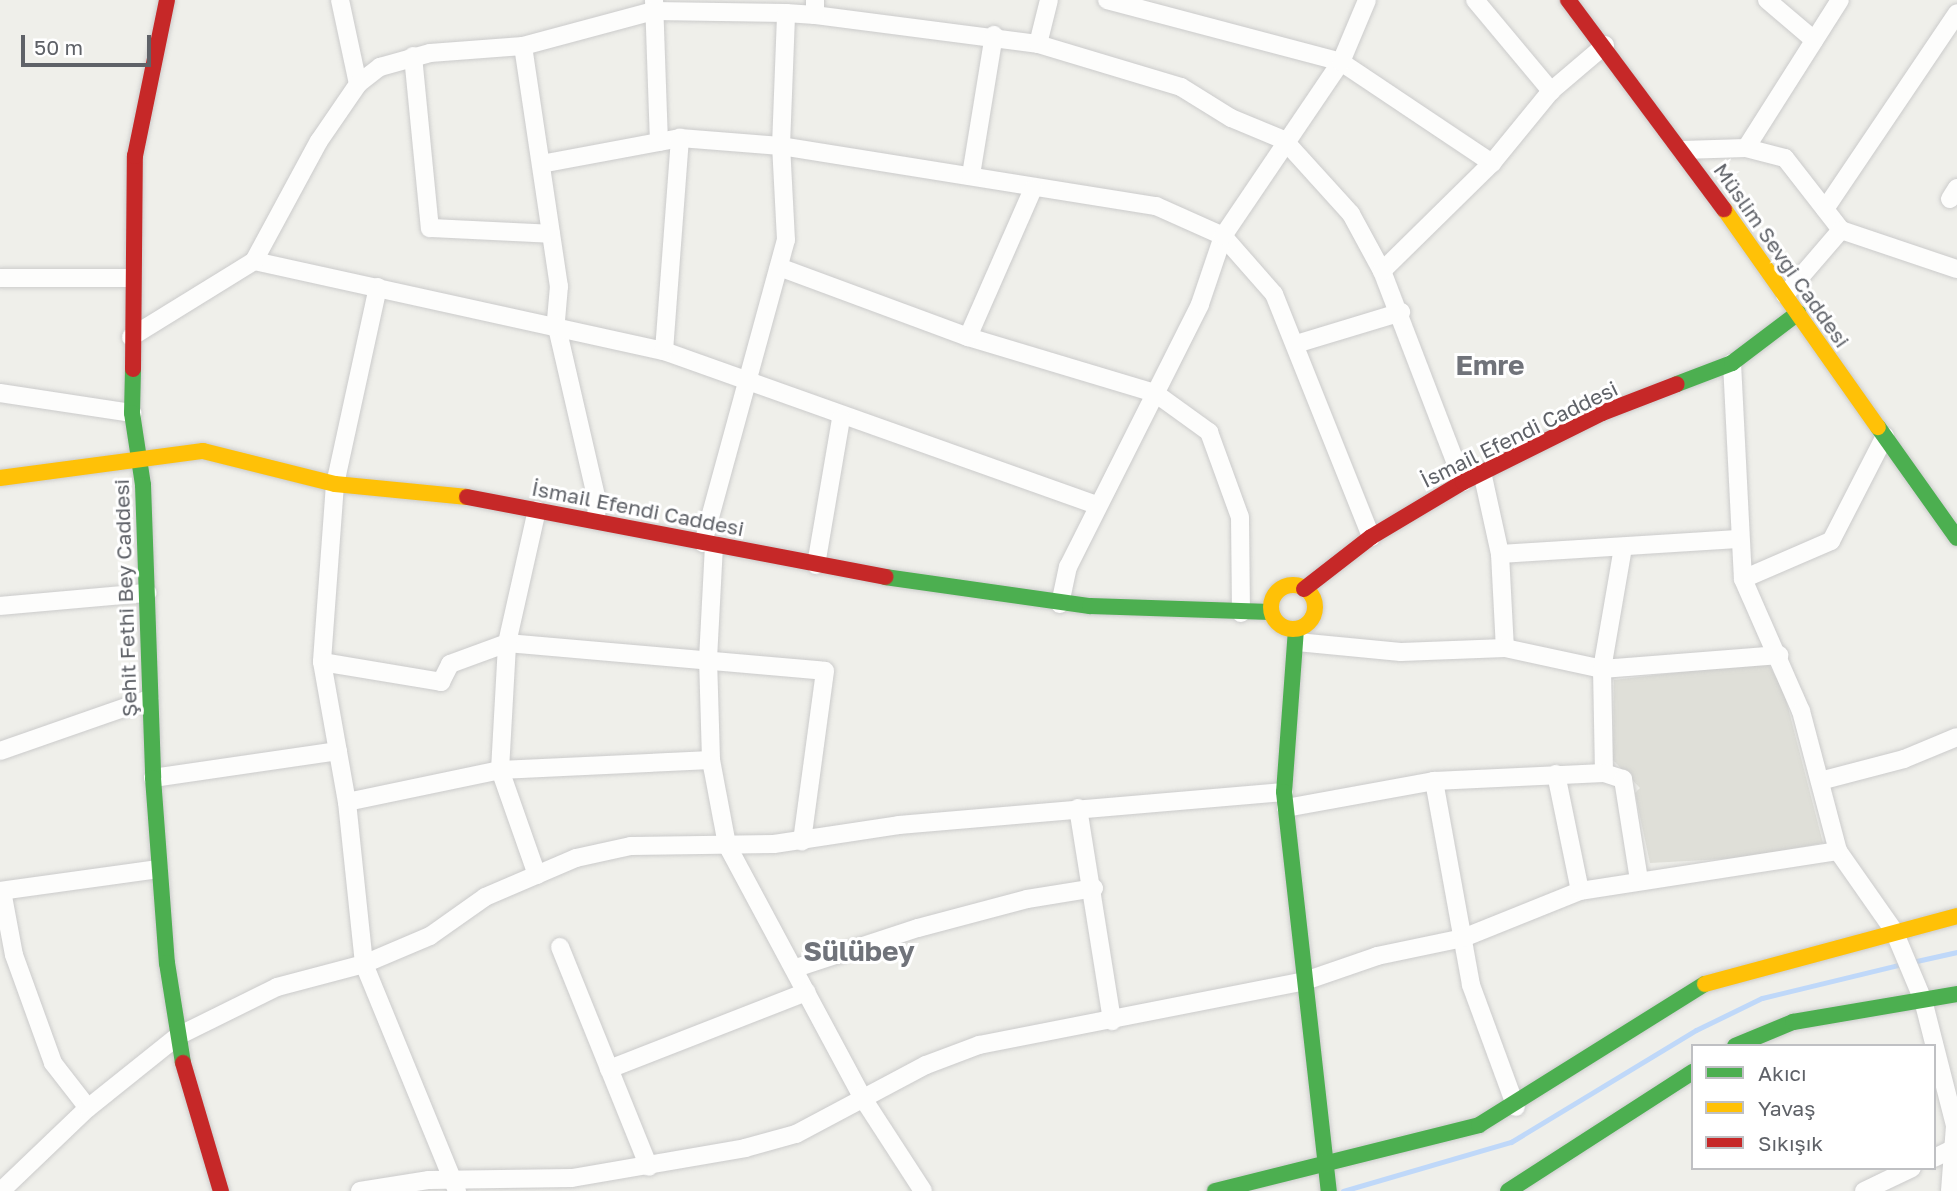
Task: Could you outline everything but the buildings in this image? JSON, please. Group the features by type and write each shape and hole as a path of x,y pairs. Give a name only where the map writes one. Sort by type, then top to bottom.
{"street":[{"name":"Şehit Fethi Bey Caddesi","path":"167,0 139,120 132,278 132,413 139,456 147,593 149,699 158,869 178,1036 221,1191"},
{"path":"340,0 358,84"},
{"path":"1038,44 1049,0"},
{"path":"1107,0 1341,62 1492,163"},
{"path":"1060,604 1068,567 1096,506 1200,304 1223,236 1284,140 1341,62 1367,0"},
{"path":"1475,0 1551,91"},
{"path":"1767,0 1814,40"},
{"path":"1746,148 1839,0"},
{"name":"Müslim Sevgi Caddesi","path":"1576,3 1957,538"},
{"path":"654,5 659,142"},
{"path":"131,337 254,261 319,141 358,84 380,67 413,55 523,47 654,5 786,13 815,8 958,36 993,35 1038,44 1181,87 1284,140 1350,214 1382,271 1401,312 1463,482"},
{"path":"786,13 781,146 786,240 745,377 709,544 711,760 727,845 767,926 796,968 862,1097 923,1183 923,1191"},
{"path":"1825,209 1957,13"},
{"path":"971,175 993,35"},
{"path":"1382,271 1492,163 1551,91 1605,45"},
{"path":"523,47 558,286 556,323 590,465 596,520"},
{"path":"413,55 430,228 551,234"},
{"path":"541,164 680,138 781,146 1156,206 1223,236 1273,295 1296,344 1371,537"},
{"path":"664,351 680,138"},
{"path":"1682,150 1746,148 1785,158 1841,230 1957,269"},
{"path":"968,338 1033,188"},
{"path":"1785,295 1841,230"},
{"path":"254,261 556,323 664,351 745,377 841,418 1096,506"},
{"path":"779,267 968,338 1155,393 1209,432 1224,463 1240,517 1241,613"},
{"path":"0,278 132,278"},
{"path":"378,287 335,484 322,662 347,802 363,964 455,1186"},
{"path":"1296,344 1401,312"},
{"name":"İsmail Efendi Caddesi","path":"1304,589 1371,537 1463,482 1602,413 1732,363 1798,313"},
{"path":"1732,363 1738,539 1743,579 1779,655 1820,781 1838,850 1896,936 1923,1000 1934,1044"},
{"path":"0,393 132,413"},
{"path":"816,565 841,418"},
{"path":"1743,579 1831,541 1885,436"},
{"name":"İsmail Efendi Caddesi","path":"0,478 139,456 202,451 335,484 537,510 816,565 1060,604 1241,613 1271,612"},
{"path":"1482,472 1500,554 1505,648"},
{"path":"537,510 507,643 500,770 537,875"},
{"path":"1500,554 1738,539"},
{"path":"1604,774 1602,669 1623,547"},
{"path":"1329,1189 1285,800 1296,636 1314,614 1314,600 1304,589 1283,587 1273,598 1271,612 1279,624 1296,636 1401,652 1505,648 1602,669 1779,655"},
{"path":"0,606 147,593"},
{"path":"322,662 441,682 450,664 507,643 708,658 825,671 802,841"},
{"path":"0,751 149,699"},
{"path":"1820,781 1904,759 1957,737"},
{"path":"153,778 338,751"},
{"path":"347,802 500,770 711,760"},
{"path":"1556,774 1580,891"},
{"path":"1,1191 88,1108 178,1036 277,987 363,964 430,936 485,897 576,858 631,846 802,841 899,825 1078,808 1285,800 1434,780 1604,774 1623,779 1639,880"},
{"path":"1434,780 1471,985 1516,1107"},
{"path":"1078,808 1094,888 1112,1021"},
{"path":"360,1191 455,1186 575,1185 796,1134 862,1097 979,1045 1305,981 1377,956 1463,938 1580,891 1838,850"},
{"path":"88,1108 53,1063 7,957 1,891 158,869"},
{"path":"796,968 930,924 1094,888"},
{"path":"1215,1191 1457,1132 1516,1107 1713,979 1896,936 1957,916"},
{"path":"560,947 649,1167"},
{"path":"609,1069 807,992"},
{"path":"1740,1044 1793,1022 1957,994"},
{"path":"1936,1051 1952,1114 1955,1148 1950,1191"},
{"path":"1518,1189 1691,1073"},
{"path":"1936,1157 1955,1148"},
{"path":"1864,1191 1908,1170"}],"shaded area":[{"path":"1767,662 1783,688 1823,843 1742,858 1650,863 1635,793 1640,788 1613,760 1614,680"}],"waterway":[{"path":"1912,962 1957,952"},
{"path":"1343,1191 1511,1142 1696,1030 1762,998 1903,964"}],"traffic: fast":[{"path":"1677,384 1732,363 1798,313"},
{"path":"133,369 132,413 143,485 153,778 167,963 183,1063"},
{"path":"1878,427 1957,538"},
{"path":"885,577 1090,606 1271,612"},
{"path":"1296,629 1284,792 1329,1191"},
{"path":"1215,1191 1479,1125 1705,984"},
{"path":"1740,1044 1793,1022 1957,994"},
{"path":"1508,1191 1691,1073"}],"traffic: slow":[{"path":"1724,209 1878,427"},
{"path":"0,478 203,451 335,484 467,497"},
{"path":"1293,585 1309,591 1315,607 1309,623 1293,629 1277,623 1271,607 1277,591 1293,585"},
{"path":"1705,984 1957,916"}],"traffic: jam":[{"path":"133,369 135,156 167,0"},
{"path":"1568,0 1724,209"},
{"path":"1304,589 1371,537 1463,482 1602,413 1677,384"},
{"path":"467,497 885,577"},
{"path":"183,1063 221,1191"}],"district":[{"name":"Emre","path":"1490,365"},
{"name":"Sülübey","path":"859,951"}]}
